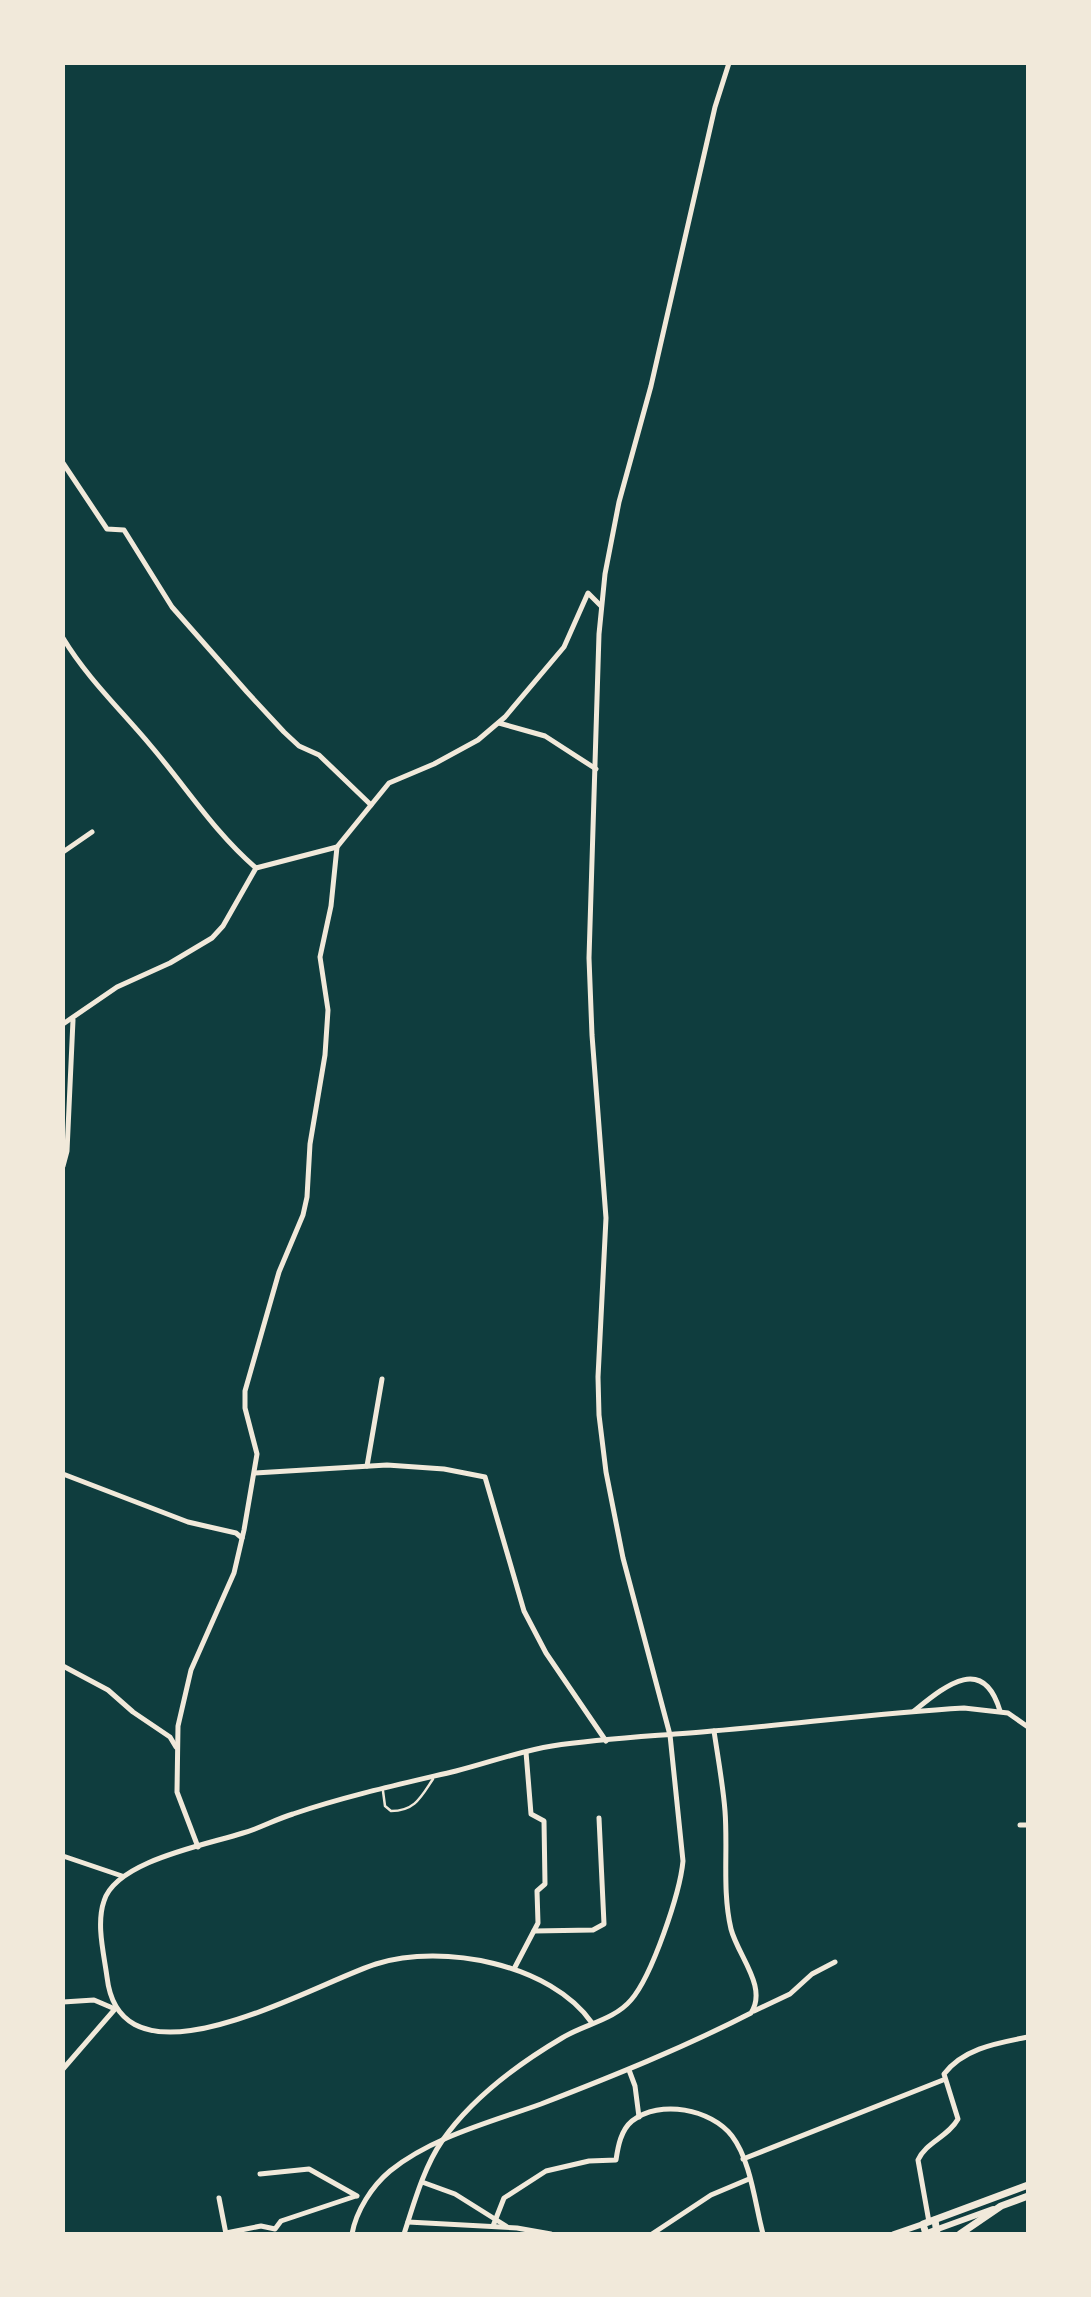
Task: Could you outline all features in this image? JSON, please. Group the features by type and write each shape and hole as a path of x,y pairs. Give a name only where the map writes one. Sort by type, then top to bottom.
{"main road":[{"path":"929,2222 1028,2185"},
{"path":"960,2234 1001,2206 1028,2196"},
{"path":"929,2222 937,2232"},
{"path":"925,2234 929,2222"}],"street":[{"path":"404,2234 422,2182 442,2141 516,2066 617,2012 639,1989 681,1878 682,1861 670,1734 623,1558 606,1472 599,1415 598,1377 606,1218 589,996 601,606 619,502 648,399 715,107 729,63"},
{"path":"63,463 107,529 124,530 172,607 247,692 299,746 319,755 371,804"},
{"path":"198,1847 177,1792 177,1750 183,1697 191,1670 234,1573 257,1454 245,1408 245,1391 279,1272 303,1215 307,1197 310,1144 325,1055 328,1010 320,957 332,896 337,847 390,783 464,749 505,718 564,647 588,593 601,606"},
{"path":"63,638 88,676 151,746 218,830 256,868"},
{"path":"505,718 514,727"},
{"path":"498,723 545,736 596,769"},
{"path":"63,852 92,832"},
{"path":"63,1024 73,1020 117,987 170,963 212,938 223,926 256,868 337,847"},
{"path":"63,1166 67,1151 73,1020"},
{"path":"367,1466 382,1379"},
{"path":"255,1473 367,1466 444,1469 481,1475 487,1479 501,1541 524,1611 546,1653 606,1741"},
{"path":"63,1474 188,1522 236,1533 242,1538"},
{"path":"63,1666 108,1690 133,1712 170,1737 177,1750"},
{"path":"915,1711 947,1685 962,1679 976,1679 995,1695 1000,1711"},
{"path":"592,2023 579,2004 547,1982 515,1967 423,1956 377,1964 206,2030 159,2030 130,2024 115,2008 109,1994 101,1916 111,1885 138,1867 263,1827 290,1815 383,1787 550,1746 964,1707 1000,1711 1022,1720 1028,1727"},
{"path":"714,1731 725,1811 730,1925 742,1959 757,1987 758,2002 751,2012"},
{"path":"515,1967 538,1923 537,1891 545,1884 544,1821 531,1814 526,1752"},
{"path":"534,1931 593,1930 604,1924 599,1818"},
{"path":"1020,1825 1028,1825"},
{"path":"63,1856 122,1876"},
{"path":"352,2234 355,2221 366,2201 389,2172 442,2141 629,2070 790,1994 812,1974 835,1962"},
{"path":"63,2002 93,2000 115,2008"},
{"path":"63,2069 115,2008"},
{"path":"743,2159 943,2080 955,2062 971,2052 1028,2037"},
{"path":"629,2070 635,2086 639,2117"},
{"path":"894,2234 929,2222 918,2160 921,2154 948,2134 958,2119 943,2080"},
{"path":"494,2223 504,2198 546,2171 589,2161 616,2160 624,2132 639,2117 666,2110 698,2113 726,2129 743,2159 763,2234"},
{"path":"260,2174 309,2169 366,2201"},
{"path":"652,2234 711,2196 749,2179"},
{"path":"422,2182 454,2194 494,2223"},
{"path":"219,2198 226,2234 261,2226 275,2231 281,2221 356,2196"},
{"path":"925,2234 937,2232 1001,2206"},
{"path":"408,2222 494,2223 551,2234"}],"lane":[{"path":"383,1787 385,1806 391,1811 402,1811 415,1805 435,1776"}]}
